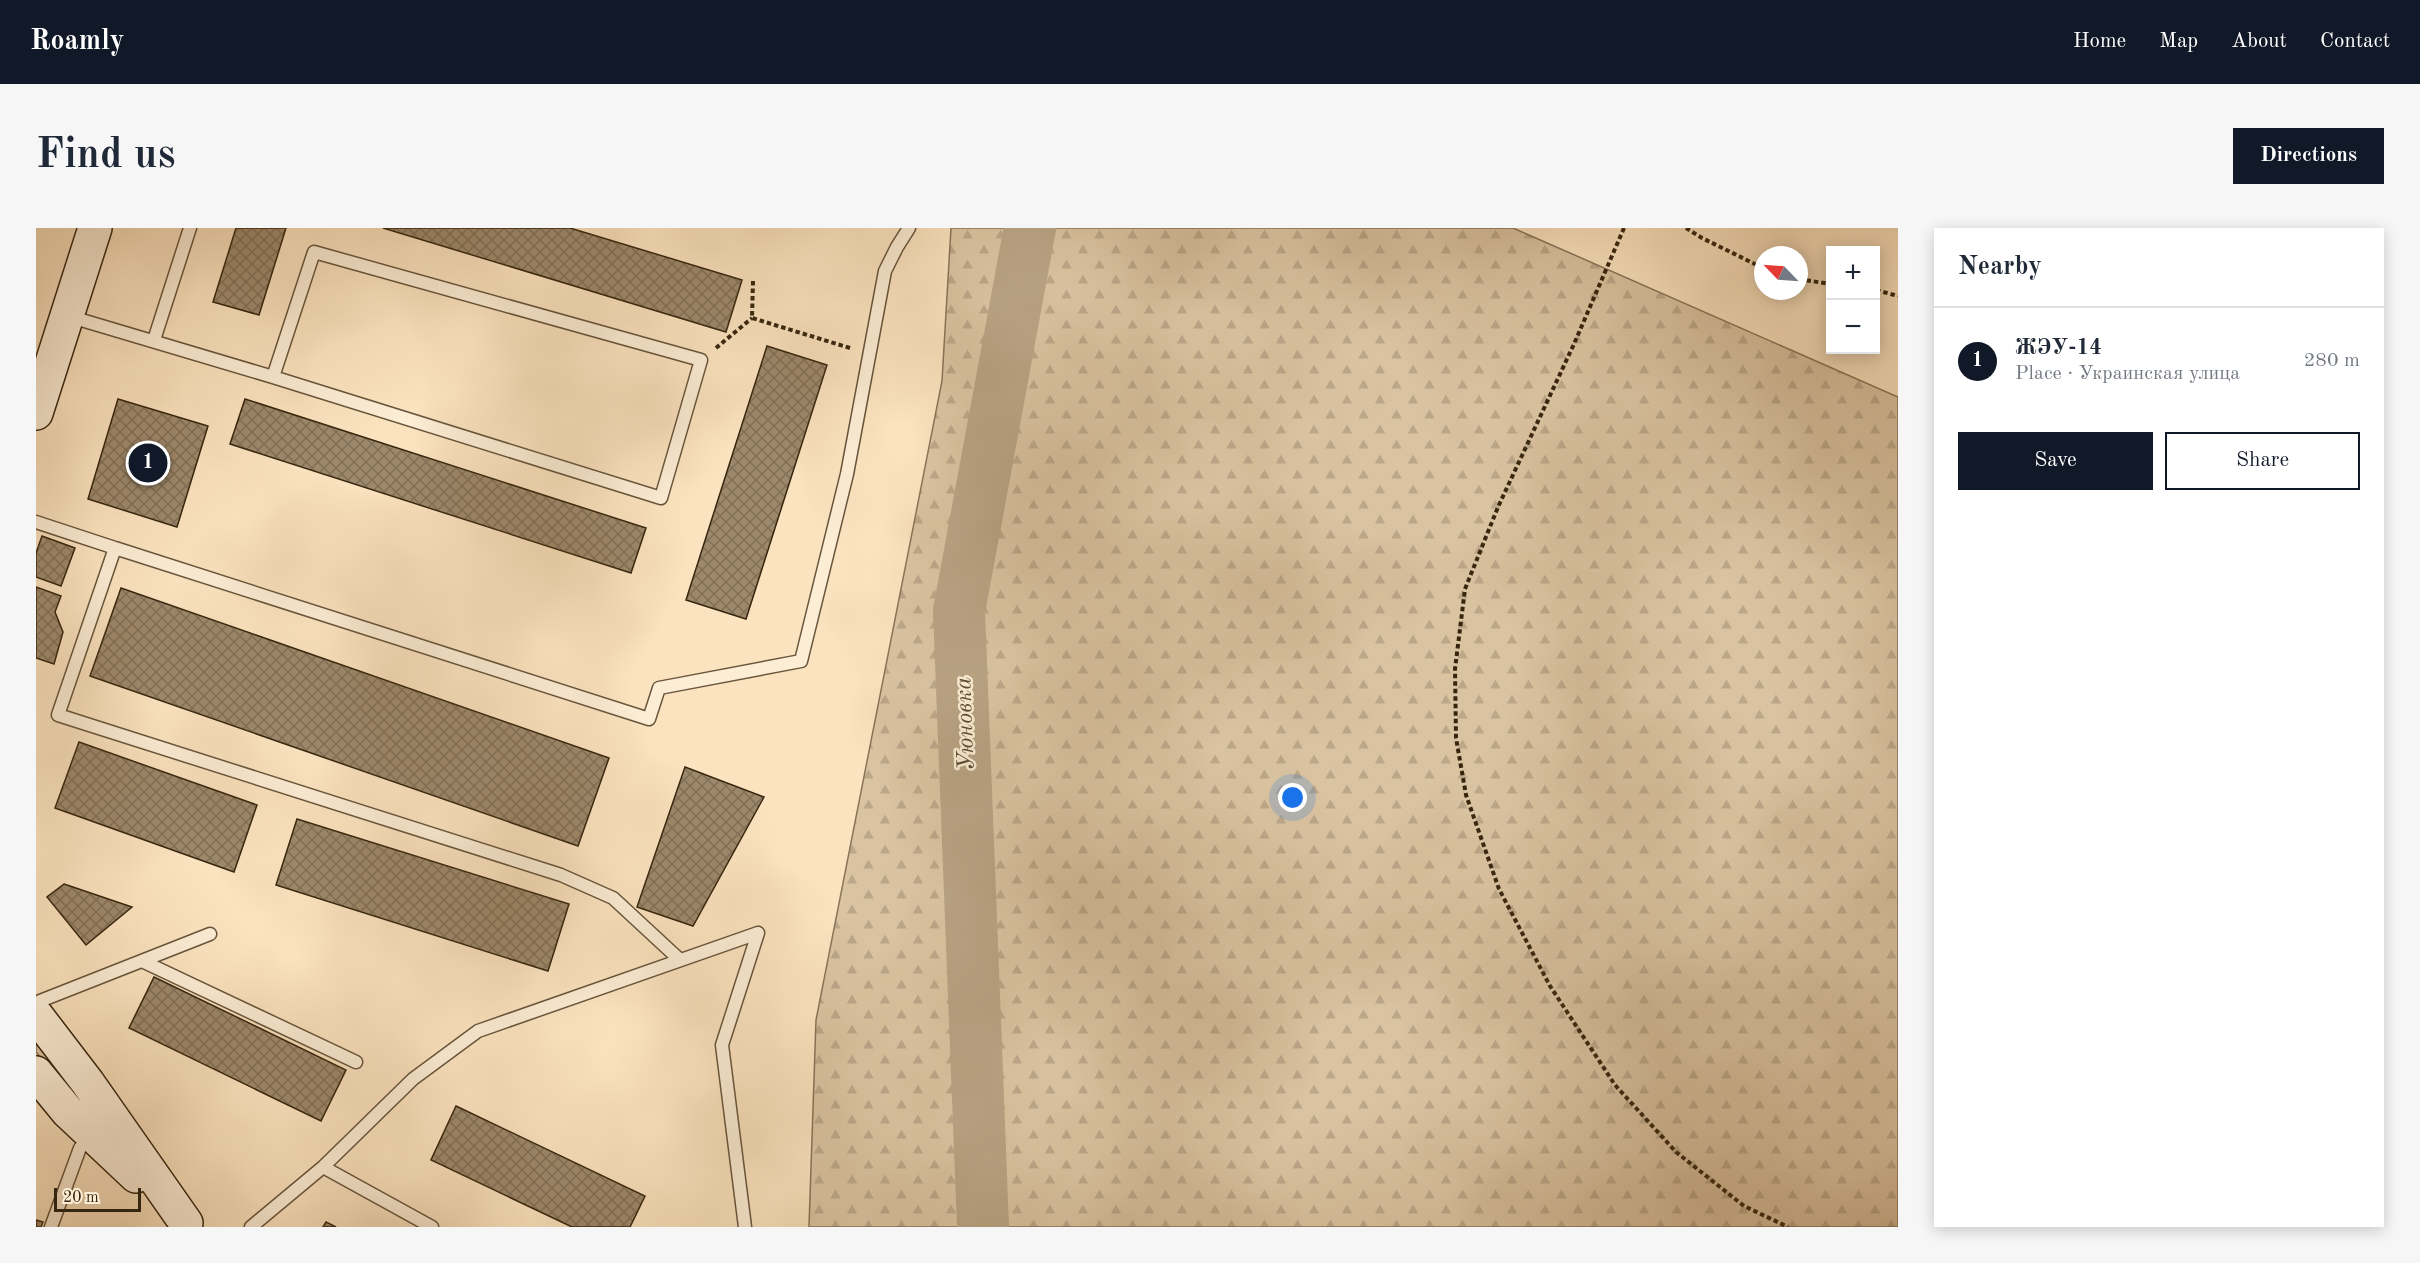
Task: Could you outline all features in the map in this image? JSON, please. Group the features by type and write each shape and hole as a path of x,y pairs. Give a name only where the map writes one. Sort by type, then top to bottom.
{"street":[{"path":"36,413 95,228"},
{"path":"38,1008 187,1225"},
{"path":"36,1072 68,1112 187,1225"}],"lane":[{"path":"154,340 190,228"},
{"path":"36,522 649,719 659,688 801,661 847,474 885,271 909,228"},
{"path":"68,316 154,340 661,498 701,360 314,252 273,377"},
{"path":"115,548 58,715 561,874 613,898 680,960"},
{"path":"251,1227 323,1167 413,1079 478,1031 758,933 722,1046 744,1227"},
{"path":"38,1008 142,961 210,934"},
{"path":"142,961 356,1062"},
{"path":"51,1227 80,1148"},
{"path":"323,1167 432,1227"}],"path":[{"path":"1624,228 1575,344 1498,507 1465,589 1455,669 1456,738 1466,795 1499,889 1550,986 1615,1085 1676,1152 1744,1206 1788,1227"},
{"path":"1686,228 1754,264"},
{"path":"1808,280 1826,283"},
{"path":"701,360 752,318 753,281"},
{"path":"1880,291 1898,296"},
{"path":"752,318 868,354"}],"green space":[{"path":"951,228 1513,228 1898,397 1898,1227 809,1227 816,1020 942,381"},
{"path":"36,1039 97,1117 74,1099 36,1052"}],"building":[{"path":"236,228 286,228 259,315 213,302"},
{"path":"383,228 570,228 742,280 726,332"},
{"path":"767,346 827,365 746,619 686,600"},
{"path":"118,399 208,426 177,527 88,499"},
{"path":"245,399 646,528 631,573 230,444"},
{"path":"42,536 75,548 61,586 36,577 36,553"},
{"path":"36,587 61,596 55,612 63,632 54,664 36,658"},
{"path":"121,588 609,758 578,846 90,676"},
{"path":"79,742 257,805 234,872 55,808"},
{"path":"685,767 764,797 693,926 637,907"},
{"path":"297,819 569,904 548,971 276,885"},
{"path":"64,884 132,907 86,945 47,897"},
{"path":"154,977 346,1070 321,1121 129,1028"},
{"path":"456,1106 645,1196 630,1227 572,1227 431,1160"},
{"path":"36,1220 43,1222 41,1227 36,1227"},
{"path":"326,1222 336,1227 323,1227"}],"waterway":[{"name":"Уюновка","path":"983,1227 959,611 1030,228"}],"place":[{"name":"ЖЭУ-14","path":"148,463"}]}
